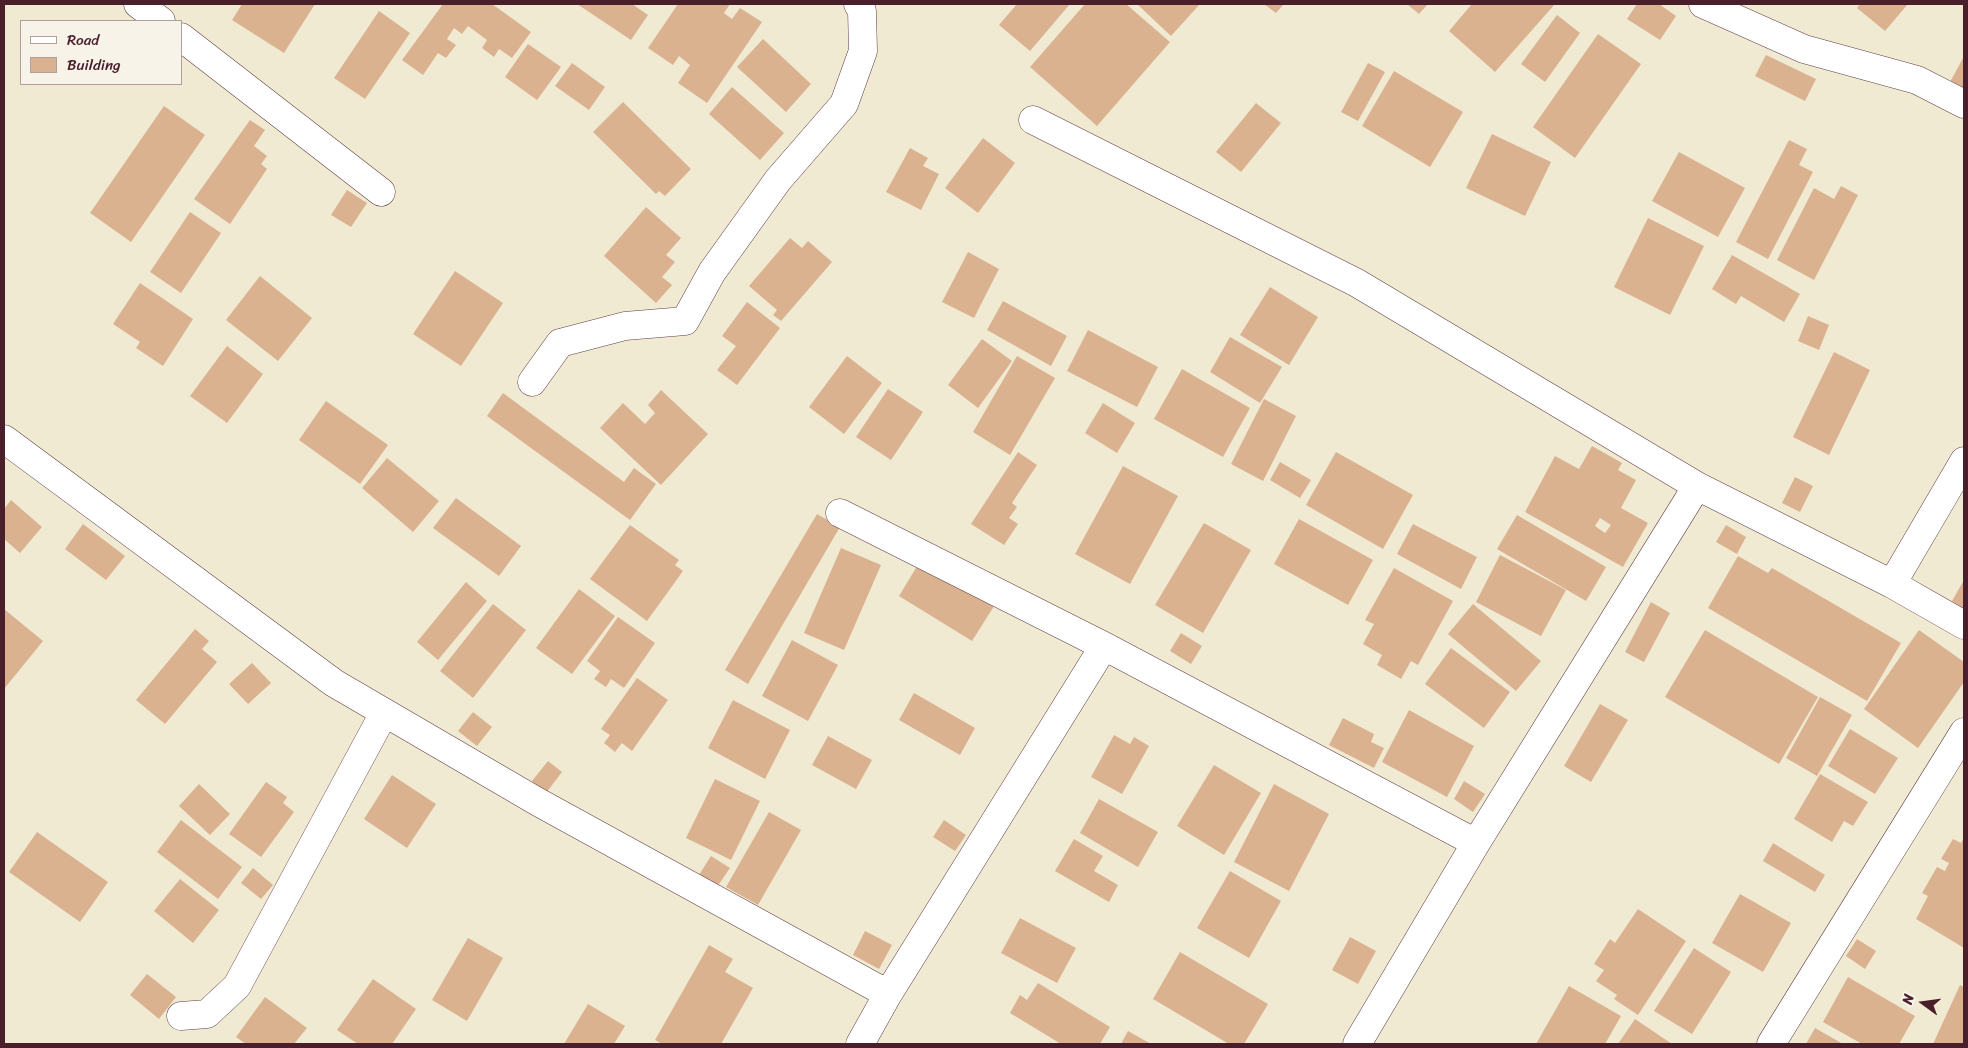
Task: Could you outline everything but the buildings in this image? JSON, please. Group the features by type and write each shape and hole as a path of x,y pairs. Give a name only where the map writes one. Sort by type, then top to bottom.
{"street":[{"path":"138,4 160,20"},
{"path":"532,382 560,343 625,326 685,321 712,272 778,180 844,104 863,51 862,11 858,4"},
{"path":"1703,4 1804,49 1917,80 1964,104"},
{"path":"182,38 381,192"},
{"path":"1032,120 1357,283 1697,486 1892,584 1964,625"},
{"path":"4,439 334,683 538,802 888,994"},
{"path":"1892,584 1964,461"},
{"path":"1357,1044 1476,843 1697,486"},
{"path":"840,513 1104,646 1476,843"},
{"path":"860,1044 888,994 1104,646"},
{"path":"181,1016 207,1014 237,986 384,713"},
{"path":"1771,1044 1964,732"}]}
